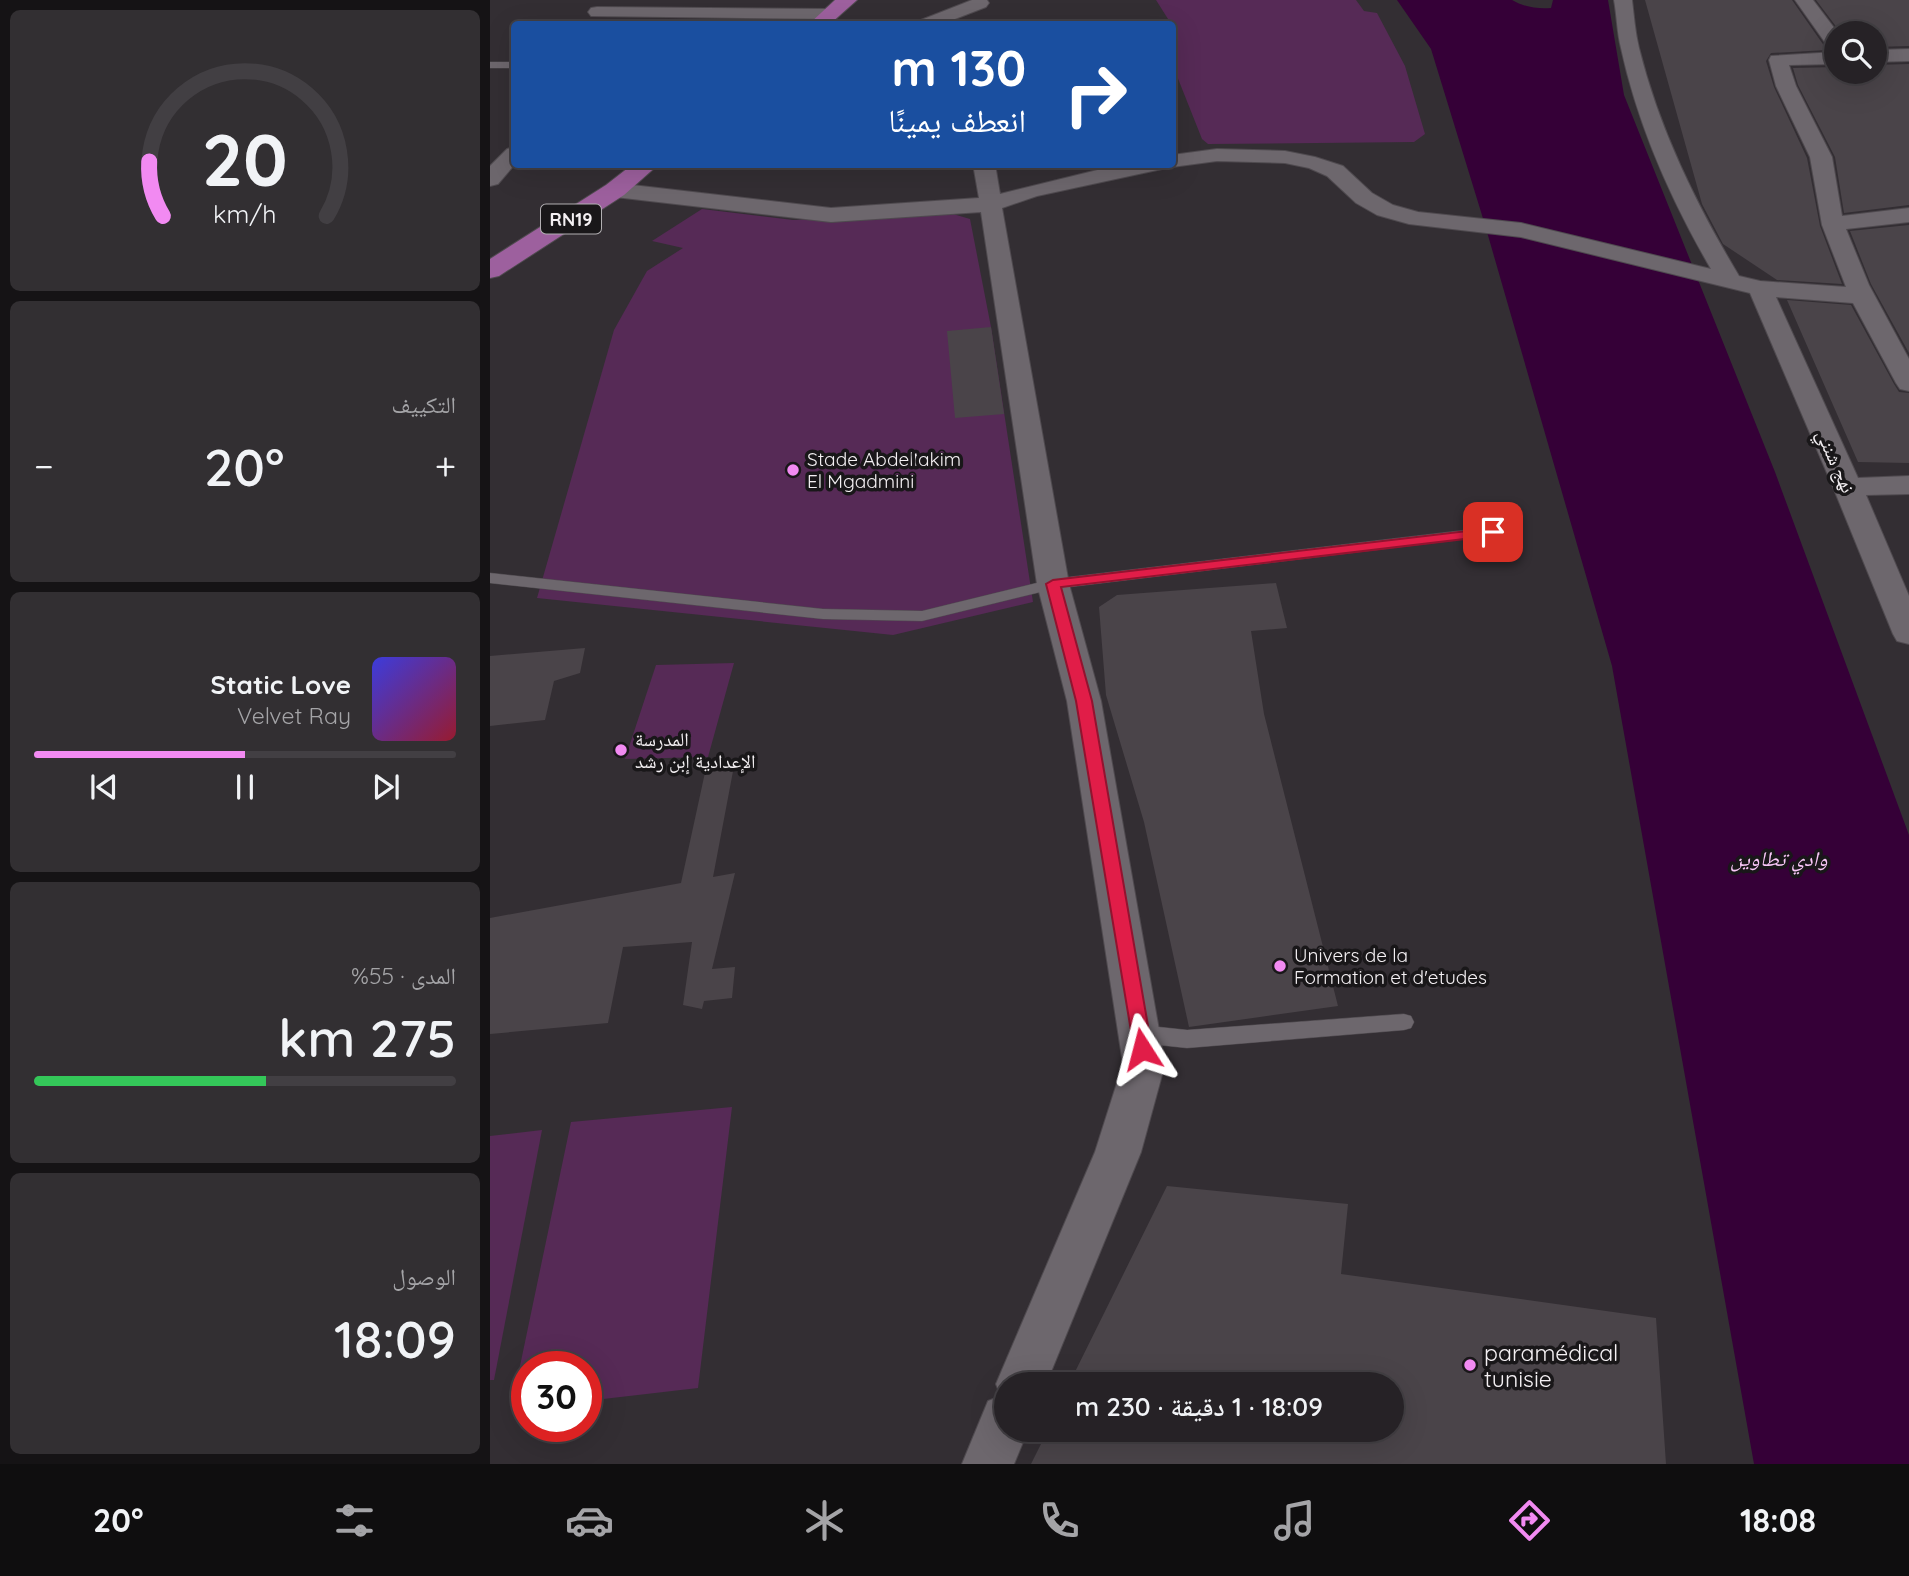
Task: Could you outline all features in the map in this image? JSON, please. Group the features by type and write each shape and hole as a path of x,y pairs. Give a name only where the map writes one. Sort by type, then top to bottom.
{"main road":[{"path":"825,19 847,0"},
{"name":"RN19","path":"490,270 615,190 643,168"}],"street":[{"path":"1623,0 1630,51 1644,100 1702,236 1731,283"},
{"path":"1804,0 1824,28"},
{"path":"937,21 981,7"},
{"path":"597,12 825,19"},
{"path":"1887,56 1907,57"},
{"path":"1824,58 1778,60 1780,78 1820,156 1830,191 1833,224 1863,296 1909,383"},
{"path":"1176,160 1251,154 1305,161 1335,171 1364,198 1385,211 1417,219 1521,230 1731,283 1760,288 1863,296"},
{"path":"490,179 511,156"},
{"path":"985,168 1053,584 1084,701 1144,1064 1118,1152 1026,1372"},
{"path":"615,190 831,215 991,204 1031,191 1136,168"},
{"path":"1833,224 1909,215"},
{"name":"نهج شنني","path":"1760,288 1848,487 1909,634"},
{"path":"1882,330 1909,333"},
{"path":"1848,487 1909,485"},
{"path":"988,1464 997,1442"}],"lane":[{"path":"490,65 511,65"},
{"path":"490,578 823,614 922,616 1053,584 1493,532"},
{"path":"1140,1034 1187,1039 1404,1022"}],"shaded area":[{"path":"1156,0 1356,0 1364,11 1377,13 1405,66 1425,134 1414,142 1208,144 1202,139 1176,74 1176,21 1169,21"},
{"name":"Stade Abdelاakim El Mgadmini","path":"702,209 793,220 953,214 970,219 991,327 1033,602 893,635 537,598 614,330 647,271 683,248 652,241"},
{"path":"734,663 708,757 625,759 656,665"},
{"path":"732,1107 698,1388 602,1399 602,1351 523,1351 571,1122"},
{"path":"542,1130 494,1380 490,1380 490,1136"}],"water":[{"name":"وادي تطاوين","path":"1397,0 1512,0 1526,6 1551,8 1553,0 1608,0 1624,95 1775,472 1909,835 1909,1464 1754,1464 1612,666 1485,225 1431,49"}],"building":[{"path":"1645,0 1792,0 1824,46 1824,50 1771,53 1766,61 1774,87 1807,158 1820,226 1842,284 1777,280 1723,244 1702,204"},
{"path":"1816,0 1909,0 1909,46 1887,47 1887,21 1832,21"},
{"path":"1909,64 1909,205 1844,213 1835,157 1798,85 1793,68 1824,67 1824,84 1887,84 1887,65"},
{"path":"1909,225 1909,353 1871,284 1850,231"},
{"path":"1787,300 1851,305 1899,392 1909,393 1909,463 1858,462"},
{"path":"991,327 1004,414 955,418 947,331"},
{"path":"1276,583 1287,628 1251,631 1264,714 1338,1006 1189,1027 1144,822 1106,695 1099,607 1117,595"},
{"path":"585,648 580,673 554,681 545,720 490,726 490,656"},
{"path":"734,766 713,877 735,873 712,969 735,967 732,998 704,1001 702,1009 683,1005 692,942 623,947 608,1023 490,1034 490,918 681,883 706,768"},
{"path":"1167,1186 1348,1204 1341,1274 1656,1318 1666,1464 1031,1464 1042,1442 1404,1442 1404,1372 1075,1372"}],"place":[{"name":"Stade Abdelاakim El Mgadmini","path":"793,470"},
{"name":"المدرسة الإعدادية إبن رشد","path":"621,750"},
{"name":"Univers de la Formation et d'etudes","path":"1280,966"},
{"name":"paramédical tunisie","path":"1470,1365"}],"route":[{"path":"1142,1049 1084,701 1053,584 1493,532"}]}
